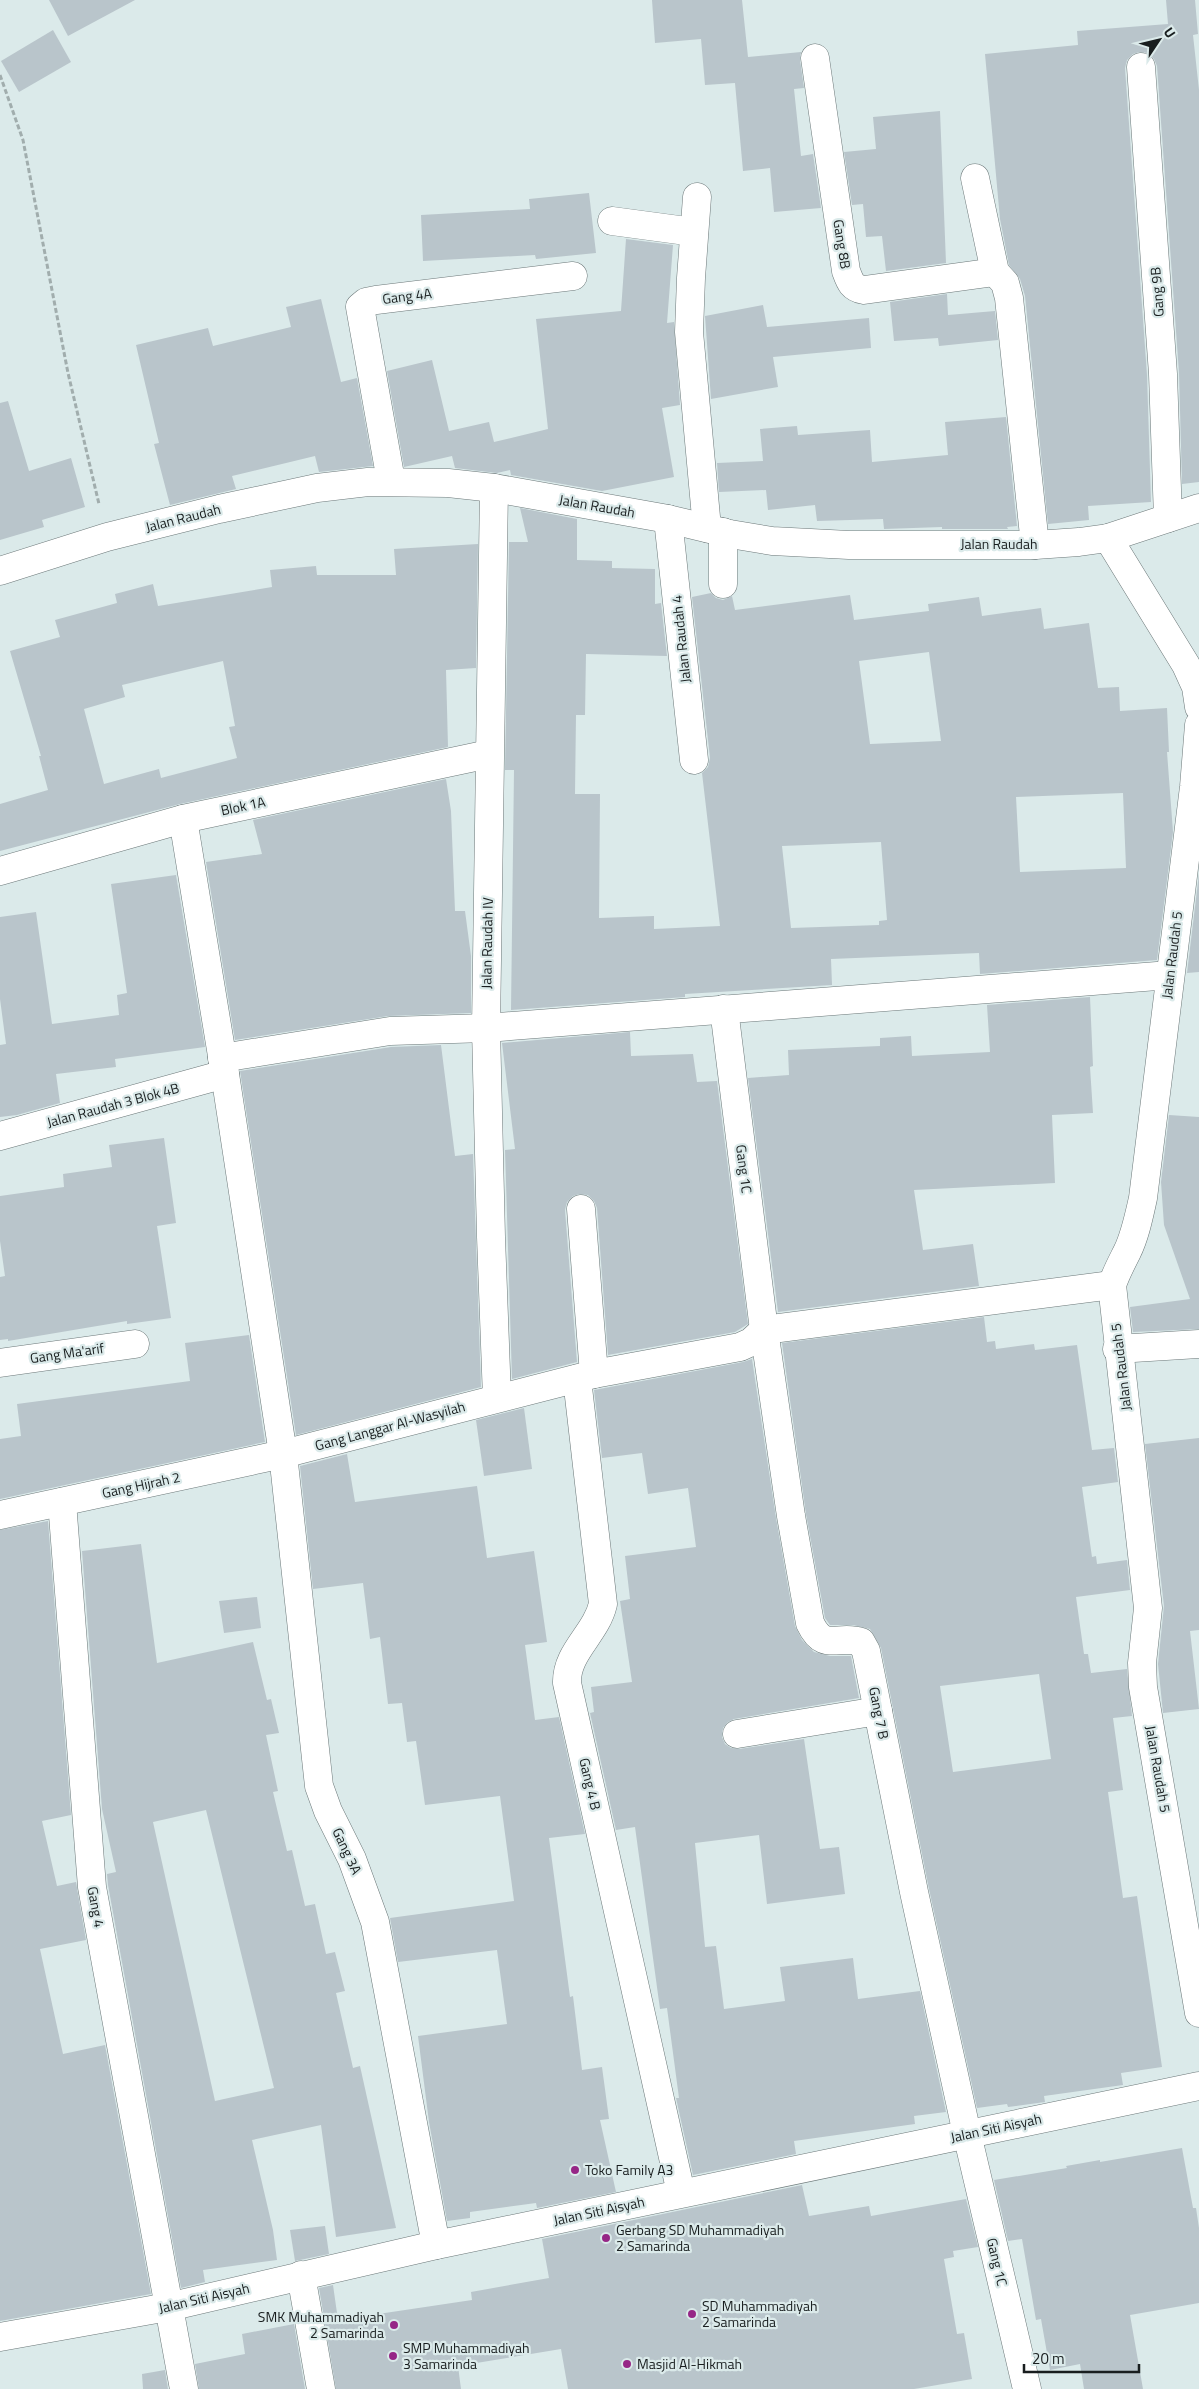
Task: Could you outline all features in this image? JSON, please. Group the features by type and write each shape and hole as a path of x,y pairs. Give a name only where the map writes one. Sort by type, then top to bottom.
{"street":[{"name":"Gang 8B","path":"816,58 846,271 851,284 857,289 864,290 995,272"},
{"name":"Gang 9B","path":"1141,67 1163,374 1168,518"},
{"path":"975,178 995,272 1005,283 1009,298 1035,545"},
{"path":"697,197 690,332 723,584"},
{"path":"612,221 694,232"},
{"name":"Gang 4A","path":"391,481 360,307 366,302 376,300 573,276"},
{"name":"Jalan Raudah","path":"0,571 107,537 219,509 317,488 368,482 448,483 494,488 668,519 772,541 849,545 1035,545 1108,538 1199,508"},
{"name":"Jalan Raudah IV","path":"494,488 486,1028 497,1398"},
{"name":"Jalan Raudah 4","path":"668,519 694,760"},
{"path":"1108,538 1186,665 1196,687 1199,707"},
{"name":"Jalan Raudah 5","path":"1199,725 1196,787 1170,975 1143,1198 1134,1234 1127,1252 1118,1266 1112,1285 1148,1608 1142,1663 1143,1687 1199,2013"},
{"name":"Blok 1A","path":"0,871 183,819 489,754"},
{"name":"Gang 3A","path":"183,819 224,1066 282,1454 319,1786 328,1811 352,1859 375,1922 436,2245"},
{"name":"Jalan Raudah 3 Blok 4B","path":"0,1136 224,1066 390,1031 486,1028 1170,975"},
{"name":"Gang 1C","path":"724,1009 764,1330"},
{"name":"Gang 4 B","path":"580,1209 586,1377 603,1604 598,1621 566,1669 567,1683 681,2193"},
{"path":"764,1330 906,1310 1002,1301 1112,1285"},
{"name":"Gang Langgar Al-Wasyilah","path":"282,1454 586,1377 740,1347 751,1342 764,1330"},
{"name":"Gang 7 B","path":"764,1330 791,1516 810,1623 815,1634 824,1640 856,1640 861,1642 866,1651 914,1892 967,2134"},
{"name":"Gang Ma'arif","path":"0,1363 135,1344"},
{"path":"1118,1349 1199,1344"},
{"name":"Gang Hijrah 2","path":"0,1515 282,1454"},
{"name":"Gang 4","path":"62,1502 90,1869 184,2389"},
{"path":"736,1734 878,1711"},
{"name":"Jalan Siti Aisyah","path":"0,2337 168,2307 436,2245 1199,2086"},
{"name":"Gang 1C","path":"967,2134 1027,2389"},
{"path":"301,2275 321,2389"}],"path":[{"path":"0,76 22,140 68,373 107,537"}],"building":[{"path":"49,0 135,0 68,36"},
{"path":"652,0 742,0 748,57 801,52 800,60 804,88 794,89 801,156 813,154 821,208 774,212 770,168 743,171 735,83 705,85 701,39 655,43"},
{"path":"1166,0 1195,0 1198,34 1193,35 1199,90 1199,482 1182,484 1179,373 1157,66 1154,59 1148,53 1139,52 1133,54 1127,60 1125,68 1147,375 1151,502 1088,506 1089,520 1048,524 1025,296 1020,279 1009,265 1000,219 985,54 1078,45 1077,31 1168,24"},
{"path":"53,30 71,62 19,92 1,61"},
{"path":"940,111 946,263 886,271 882,236 866,237 863,204 852,205 844,152 876,149 873,117"},
{"path":"589,193 596,253 536,259 535,255 423,261 421,215 530,209 529,199"},
{"path":"626,239 673,245 667,323 674,322 680,405 662,408 674,477 602,491 511,475 510,470 497,473 455,468 452,456 404,467 387,371 432,360 449,431 489,422 494,442 548,429 536,319 621,311"},
{"path":"947,294 948,315 995,311 998,340 939,346 938,338 894,341 890,302"},
{"path":"321,299 341,382 357,378 373,466 319,472 315,456 232,476 236,489 170,505 154,444 159,443 136,345 208,328 213,346 291,327 286,307"},
{"path":"763,305 767,327 869,318 871,348 773,357 778,387 711,399 705,316"},
{"path":"8,401 29,471 71,458 85,507 42,520 44,527 0,540 0,403"},
{"path":"1006,417 1017,526 1007,527 1008,529 942,529 942,527 884,529 883,519 817,521 815,505 768,510 766,490 719,492 717,463 763,461 760,429 797,426 798,435 870,430 872,462 948,455 945,422"},
{"path":"520,508 577,519 577,560 612,561 612,568 655,569 655,604 661,603 667,656 586,654 585,715 576,715 575,794 600,794 599,918 654,916 654,929 720,926 702,773 708,767 710,758 692,597 711,593 716,598 723,600 732,596 735,610 850,595 854,620 929,611 928,604 979,597 982,616 1041,608 1044,629 1089,623 1098,688 1119,687 1120,711 1167,708 1169,752 1167,752 1173,832 1157,960 980,974 979,953 831,959 832,985 685,994 685,997 511,1010 514,770 505,770 509,542 528,542","holes":["929,652 941,741 870,744 859,661","1123,793 1126,868 1020,872 1016,797","881,842 887,920 879,921 879,925 791,928 782,846"]},
{"path":"478,544 476,668 446,670 448,747 180,804 0,851 0,804 48,790 39,756 41,756 10,651 60,637 55,620 117,603 115,594 153,584 158,606 272,587 270,570 316,566 317,575 396,575 394,549","holes":["223,661 235,726 229,727 237,758 161,778 159,769 104,784 84,709 125,697 122,685"]},
{"path":"446,779 451,811 455,911 465,911 471,956 471,1013 388,1016 235,1040 206,862 262,854 253,820"},
{"path":"1199,874 1199,972 1187,973"},
{"path":"176,875 205,1047 115,1059 116,1067 56,1074 60,1103 17,1115 0,1117 0,1045 6,1044 0,999 0,917 36,912 52,1024 119,1015 117,995 127,993 111,884"},
{"path":"1090,997 1093,1066 1090,1067 1093,1113 1052,1115 1055,1183 914,1190 923,1250 973,1244 979,1286 778,1312 748,1078 789,1075 788,1050 880,1046 880,1038 911,1036 912,1056 990,1052 987,1005"},
{"path":"630,1032 631,1056 693,1054 697,1082 717,1081 748,1324 735,1332 608,1355 597,1208 594,1201 588,1195 579,1194 573,1196 567,1202 565,1210 577,1362 512,1379 505,1150 515,1149 502,1043"},
{"path":"441,1045 455,1156 473,1154 481,1387 296,1435 240,1071 391,1047"},
{"path":"1169,1115 1199,1117 1199,1329 1133,1332 1130,1307 1190,1299 1164,1225 1161,1182"},
{"path":"164,1138 176,1223 157,1226 171,1318 127,1324 127,1321 8,1341 8,1339 0,1340 0,1277 5,1276 0,1241 0,1196 64,1187 63,1174 112,1167 109,1145"},
{"path":"984,1317 987,1342 995,1341 996,1349 1034,1344 1035,1350 1077,1345 1092,1450 1114,1448 1118,1482 1082,1487 1092,1557 1096,1556 1097,1564 1127,1560 1130,1590 1076,1597 1084,1654 1088,1654 1091,1673 1127,1669 1132,1716 1113,1718 1123,1790 1108,1792 1123,1898 1137,1896 1162,2067 1121,2073 1123,2085 1044,2096 1045,2102 1008,2107 1007,2104 977,2108 929,1889 881,1648 870,1629 853,1625 830,1625 825,1618 806,1514 782,1343","holes":["1039,1674 1051,1759 953,1772 940,1686"]},
{"path":"249,1335 265,1442 0,1499 0,1439 21,1436 17,1404 190,1381 185,1343"},
{"path":"752,1359 776,1518 795,1626 802,1640 814,1652 830,1656 851,1656 859,1698 734,1719 723,1728 722,1737 725,1744 731,1748 739,1749 804,1739 820,1849 839,1847 845,1894 767,1904 759,1835 695,1843 705,1947 716,1946 724,2009 785,2001 780,1967 853,1958 858,1999 920,1991 946,2112 914,2116 915,2124 794,2141 796,2154 693,2175 676,2098 679,2098 667,2008 660,2009 635,1827 616,1830 590,1713 594,1712 591,1687 632,1682 620,1601 630,1599 625,1556 696,1547 688,1488 648,1494 642,1453 602,1458 594,1390"},
{"path":"524,1408 532,1469 484,1476 476,1420"},
{"path":"1199,1438 1199,1630 1190,1631 1199,1709 1163,1713 1158,1664 1164,1606 1145,1444"},
{"path":"347,1454 355,1502 477,1486 487,1558 534,1551 547,1642 525,1645 535,1720 559,1717 585,1834 549,1838 570,1997 573,1996 582,2070 602,2067 609,2119 600,2120 616,2192 537,2208 536,2203 470,2212 470,2218 447,2221 429,2122 418,2036 507,2024 497,1950 398,1962 390,1918 514,1901 500,1796 425,1805 416,1741 407,1742 402,1703 388,1704 380,1637 370,1639 363,1583 313,1589 300,1466"},
{"path":"48,1521 71,1815 42,1821 57,1886 76,1882 86,1940 40,1949 63,2054 105,2045 151,2294 0,2321 0,1530"},
{"path":"141,1544 157,1663 253,1642 267,1700 271,1699 279,1733 266,1735 278,1791 273,1792 287,1851 292,1850 305,1906 315,1904 326,1954 335,1952 345,1991 336,1993 353,2068 360,2066 396,2228 336,2237 321,2125 252,2140 273,2230 277,2260 203,2270 205,2282 181,2288 108,1885 107,1874 116,1872 102,1809 82,1551","holes":["206,1810 274,2088 215,2101 153,1822"]},
{"path":"257,1597 261,1628 224,1633 219,1601"},
{"path":"1182,2148 1193,2208 1196,2208 1199,2228 1199,2303 1130,2315 1143,2389 1084,2389 1080,2364 1050,2370 1041,2319 1036,2320 1022,2239 1008,2241 994,2180 1067,2168 1066,2166 1100,2160 1100,2162"},
{"path":"802,2185 809,2216 869,2206 871,2216 966,2199 978,2247 953,2251 954,2257 944,2259 957,2334 964,2333 972,2379 914,2389 568,2389 561,2349 458,2366 461,2389 336,2389 319,2288 333,2285 338,2320 472,2300 471,2292 549,2278 542,2239"},
{"path":"325,2226 329,2254 295,2261 290,2230"},
{"path":"294,2324 305,2389 199,2389 195,2364 245,2354 242,2334"},
{"path":"165,2370 168,2389 143,2389 142,2374"}],"place":[{"name":"Toko Family A3","path":"575,2170"},
{"name":"Gerbang SD Muhammadiyah 2 Samarinda","path":"606,2238"},
{"name":"SD Muhammadiyah 2 Samarinda","path":"692,2314"},
{"name":"SMK Muhammadiyah 2 Samarinda","path":"394,2325"},
{"name":"SMP Muhammadiyah 3 Samarinda","path":"393,2356"},
{"name":"Masjid Al-Hikmah","path":"627,2364"}]}
